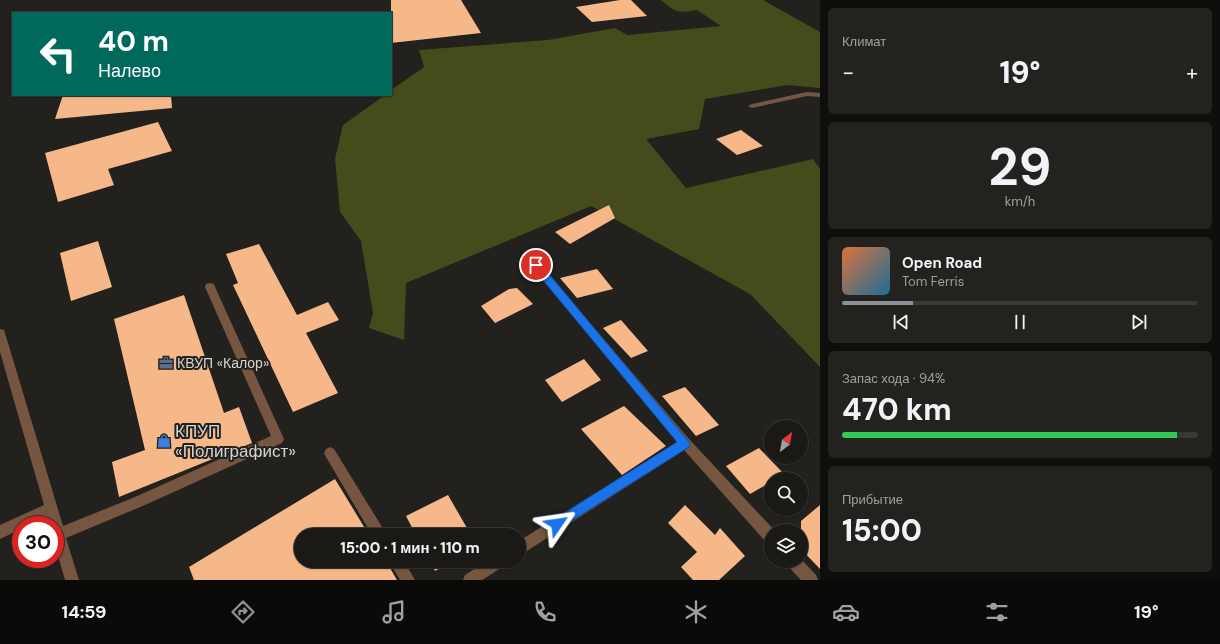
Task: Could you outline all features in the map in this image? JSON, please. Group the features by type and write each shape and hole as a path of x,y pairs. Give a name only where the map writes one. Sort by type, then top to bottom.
{"street":[{"path":"752,106 807,94 820,95"},
{"path":"536,265 685,443 764,529"},
{"path":"64,532 140,501 278,439 210,286"},
{"path":"0,333 53,516"},
{"path":"526,545 685,443"},
{"path":"330,453 376,528"},
{"path":"0,532 51,508"},
{"path":"64,552 72,580"},
{"path":"400,568 408,580"},
{"path":"470,580 489,568"},
{"path":"800,568 811,580"}],"green space":[{"path":"661,0 763,0 820,32 820,88 787,85 705,99 699,129 646,139 686,188 813,159 820,169 820,367 750,294 591,206 406,283 404,340 369,328 373,313 361,241 340,212 335,159 343,125 384,96 392,96 392,89 424,67 419,50 548,40 615,28 627,35 721,26 697,10 681,12 670,7"}],"building":[{"path":"391,0 461,0 481,33 392,43"},
{"path":"620,0 631,0 647,16 592,22 576,7"},
{"path":"63,96 171,96 172,108 55,119"},
{"path":"158,122 172,151 108,169 114,185 58,202 45,153"},
{"path":"741,130 763,146 737,155 716,139"},
{"path":"609,205 615,218 570,244 555,232"},
{"path":"98,241 112,287 71,301 60,253"},
{"path":"259,244 297,315 328,302 339,320 306,333 338,393 293,412 233,285 238,283 226,254"},
{"path":"597,269 613,289 577,298 560,278"},
{"path":"517,288 533,304 495,323 481,306 509,289"},
{"name":"КВУП «Калор»","path":"184,295 224,413 239,407 252,443 119,497 112,462 145,450 114,319"},
{"path":"621,320 648,351 631,358 603,328"},
{"path":"584,359 601,380 562,402 545,380"},
{"path":"685,387 719,425 696,436 662,396"},
{"path":"624,406 666,446 622,475 581,429"},
{"path":"759,448 764,453 764,464 774,464 782,472 764,472 764,486 750,494 726,466"},
{"path":"335,479 365,528 294,528 294,568 390,568 397,580 194,580 189,567"},
{"path":"448,495 467,528 412,528 406,516"},
{"path":"685,505 715,535 720,528 745,556 719,580 693,580 681,567 697,552 668,523"},
{"path":"820,505 820,569 808,556 808,524 801,524 801,521"},
{"path":"434,568 441,568 435,571"}],"place":[{"name":"КВУП «Калор»","path":"166,363"},
{"name":"КПУП «Полиграфист»","path":"164,441"}],"route":[{"path":"536,265 685,443 557,524"}]}
